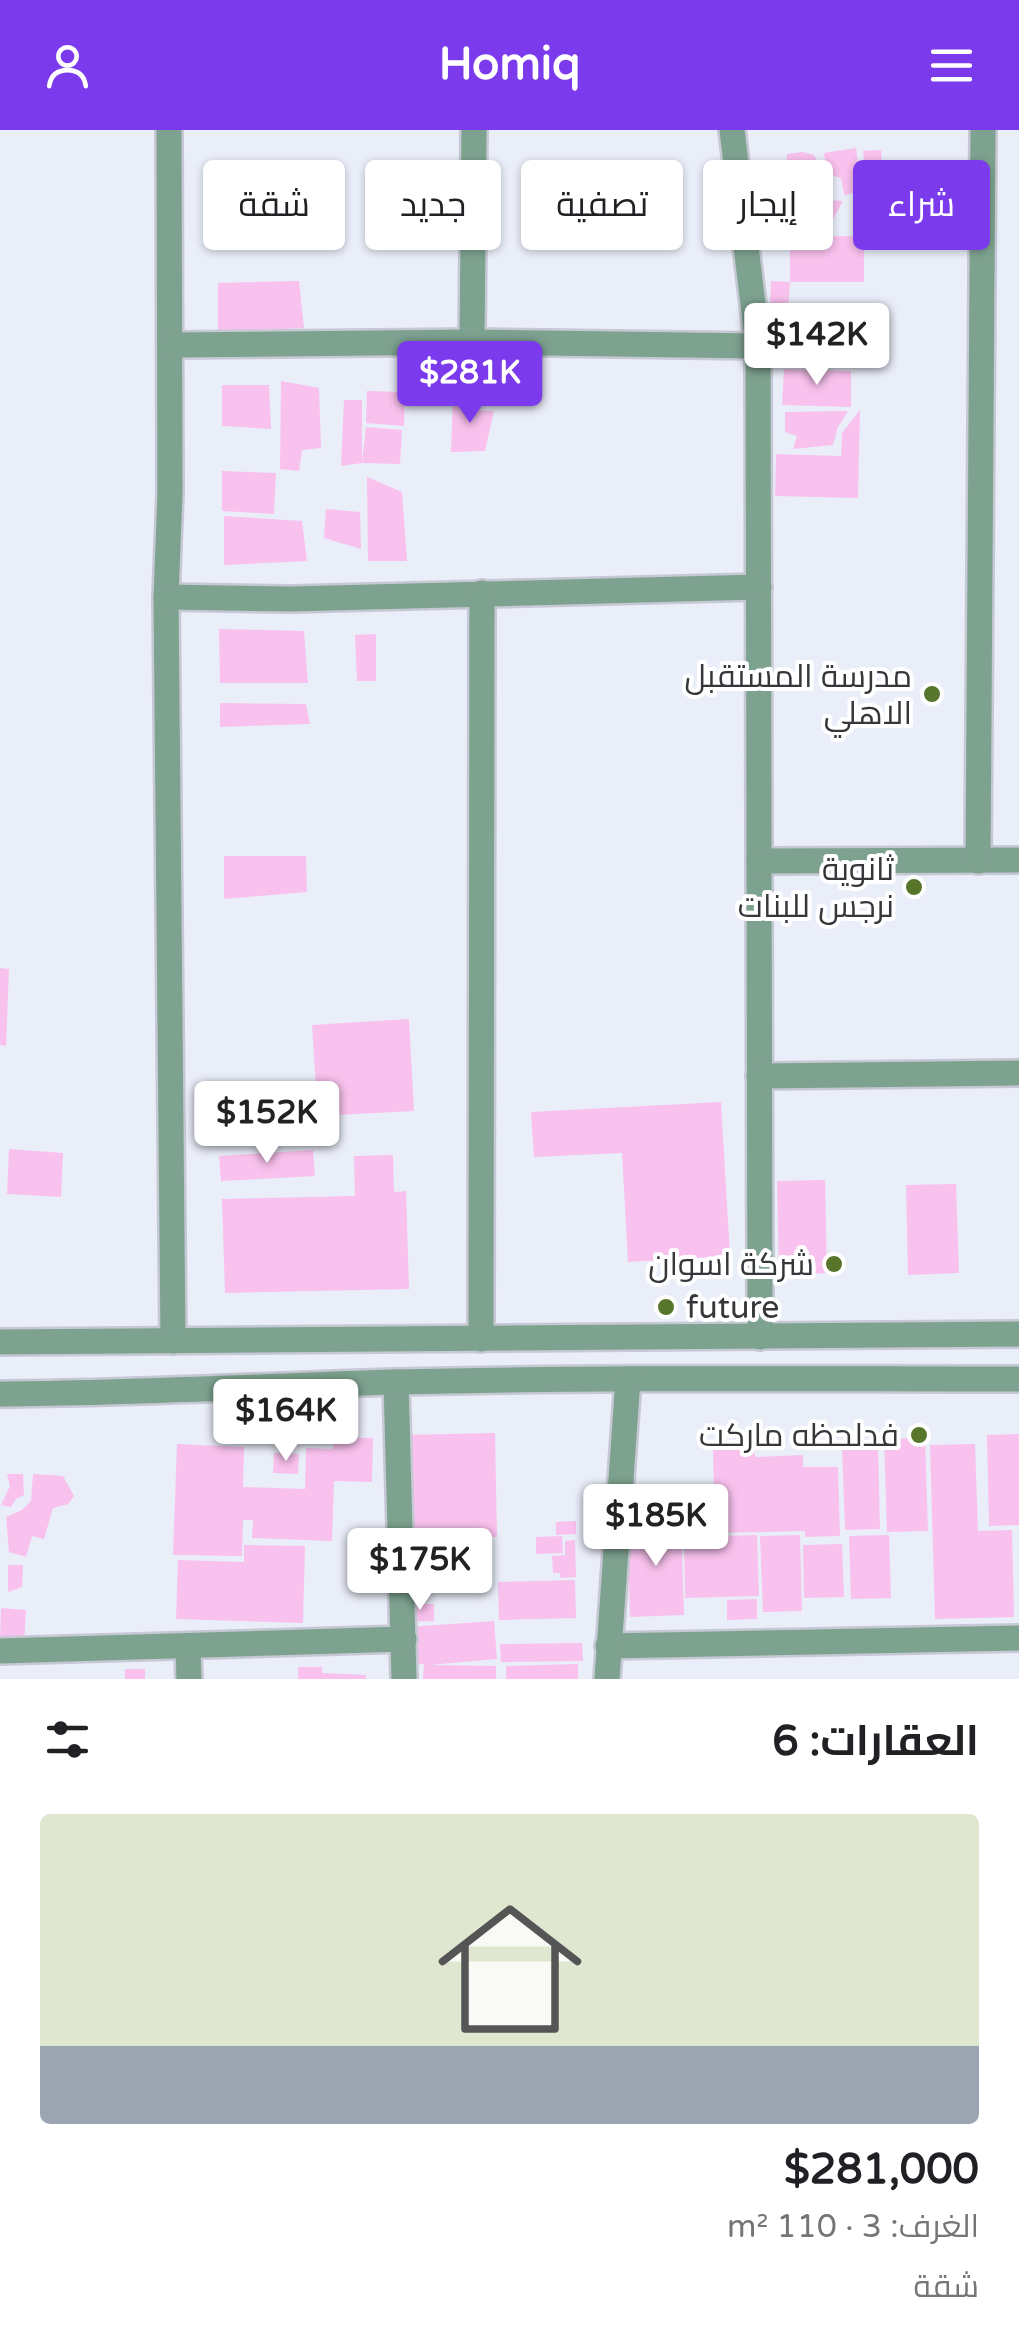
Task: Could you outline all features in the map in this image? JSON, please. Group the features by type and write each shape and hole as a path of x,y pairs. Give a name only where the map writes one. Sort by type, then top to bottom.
{"street":[{"path":"169,130 171,345 166,596 173,1341"},
{"path":"472,342 474,130"},
{"path":"732,130 758,346 760,1336"},
{"path":"978,860 984,130"},
{"path":"171,345 472,342 758,346"},
{"path":"166,596 292,599 758,587"},
{"path":"481,1339 482,593"},
{"path":"759,862 1019,860"},
{"path":"760,1076 1019,1072"},
{"path":"988,1379 989,1334"},
{"path":"0,1342 1019,1334"},
{"path":"607,1679 628,1379"},
{"path":"0,1394 396,1382 1019,1379"},
{"path":"396,1382 404,1679"},
{"path":"0,1651 404,1638"},
{"path":"608,1646 1019,1638"},
{"path":"188,1647 189,1679"}],"building":[{"path":"856,148 853,193 844,195 841,178 833,176 833,160 825,160 824,153"},
{"path":"881,150 882,160 864,160 863,151"},
{"path":"803,152 814,155 816,160 787,160 787,154"},
{"path":"833,200 843,201 833,219"},
{"path":"833,236 853,236 853,250 864,250 864,282 790,282 790,250 833,250"},
{"path":"299,281 304,328 218,332 218,283"},
{"path":"771,281 790,282 788,310 770,309"},
{"path":"850,326 851,360 779,361 778,328"},
{"path":"784,369 851,371 851,407 782,405"},
{"path":"281,381 319,388 321,448 302,450 299,471 280,469"},
{"path":"222,385 269,385 271,429 222,426"},
{"path":"367,391 405,392 404,426 366,423"},
{"path":"453,397 478,398 478,410 494,411 485,451 451,452"},
{"path":"344,400 362,400 362,463 341,466"},
{"path":"860,410 858,498 775,496 776,454 841,456 842,433"},
{"path":"848,411 833,445 793,449 797,436 785,432 785,412"},
{"path":"366,427 402,430 400,464 362,463"},
{"path":"222,471 276,473 274,514 222,511"},
{"path":"367,477 402,492 407,561 368,561"},
{"path":"326,509 360,512 361,549 324,538"},
{"path":"224,516 302,521 307,561 224,565"},
{"path":"219,629 304,631 308,683 220,683"},
{"path":"376,634 376,681 357,681 355,635"},
{"path":"220,703 306,704 310,724 220,727"},
{"path":"224,856 306,856 307,892 224,899"},
{"path":"0,968 9,969 6,1046 0,1045"},
{"path":"409,1019 414,1111 318,1116 312,1025"},
{"path":"721,1102 730,1256 628,1262 622,1153 534,1157 531,1112"},
{"path":"9,1149 63,1153 61,1197 7,1194"},
{"path":"313,1150 315,1176 221,1181 219,1156"},
{"path":"393,1155 394,1192 406,1191 409,1289 225,1293 222,1199 355,1196 354,1156"},
{"path":"825,1180 827,1273 779,1275 777,1181"},
{"path":"956,1184 959,1273 908,1275 906,1185"},
{"path":"495,1433 497,1537 410,1539 404,1435"},
{"path":"1019,1434 1019,1525 989,1526 987,1435"},
{"path":"333,1437 373,1438 372,1482 334,1481 332,1541 252,1538 253,1520 243,1520 242,1556 173,1555 177,1444 244,1447 243,1487 305,1489 306,1448 333,1449"},
{"path":"925,1438 928,1531 887,1532 884,1439"},
{"path":"975,1444 978,1531 1012,1530 1014,1617 935,1619 930,1445"},
{"path":"878,1446 880,1529 845,1530 842,1447"},
{"path":"754,1448 755,1457 803,1455 803,1467 838,1467 840,1536 805,1537 805,1531 715,1533 713,1449"},
{"path":"274,1453 299,1454 298,1474 273,1473"},
{"path":"7,1474 23,1474 24,1495 11,1507 1,1505 10,1486"},
{"path":"33,1474 63,1476 74,1496 68,1504 53,1508 44,1539 32,1536 26,1557 9,1552 6,1517 31,1501"},
{"path":"681,1520 684,1615 630,1617 627,1522"},
{"path":"576,1521 576,1534 556,1535 556,1522"},
{"path":"757,1535 759,1596 685,1598 684,1537"},
{"path":"800,1535 802,1611 763,1612 760,1536"},
{"path":"889,1535 891,1598 851,1599 849,1536"},
{"path":"562,1536 563,1553 536,1554 536,1537"},
{"path":"575,1540 576,1577 560,1578 560,1573 553,1573 552,1556 565,1555 565,1541"},
{"path":"842,1544 844,1597 804,1598 803,1545"},
{"path":"244,1545 305,1546 303,1623 176,1619 178,1560 244,1562"},
{"path":"8,1565 23,1565 22,1587 8,1592"},
{"path":"575,1580 576,1618 499,1620 498,1582"},
{"path":"757,1599 757,1619 727,1620 727,1600"},
{"path":"434,1604 434,1621 406,1622 405,1605"},
{"path":"1,1608 26,1610 24,1643 0,1642"},
{"path":"494,1621 497,1659 429,1665 496,1666 496,1679 423,1679 424,1664 411,1665 408,1627"},
{"path":"582,1643 583,1661 501,1662 500,1644"},
{"path":"578,1664 578,1679 506,1679 506,1666"},
{"path":"298,1667 322,1667 322,1673 366,1675 366,1679 298,1679"},
{"path":"125,1669 145,1669 145,1679 125,1679"}],"place":[{"name":"مدرسة المستقبل الاهلي","path":"932,694"},
{"name":"ثانوية نرجس للبنات","path":"914,887"},
{"name":"شركة اسوان","path":"834,1264"},
{"name":"future","path":"666,1307"},
{"name":"فدلحظه ماركت","path":"919,1435"}]}
